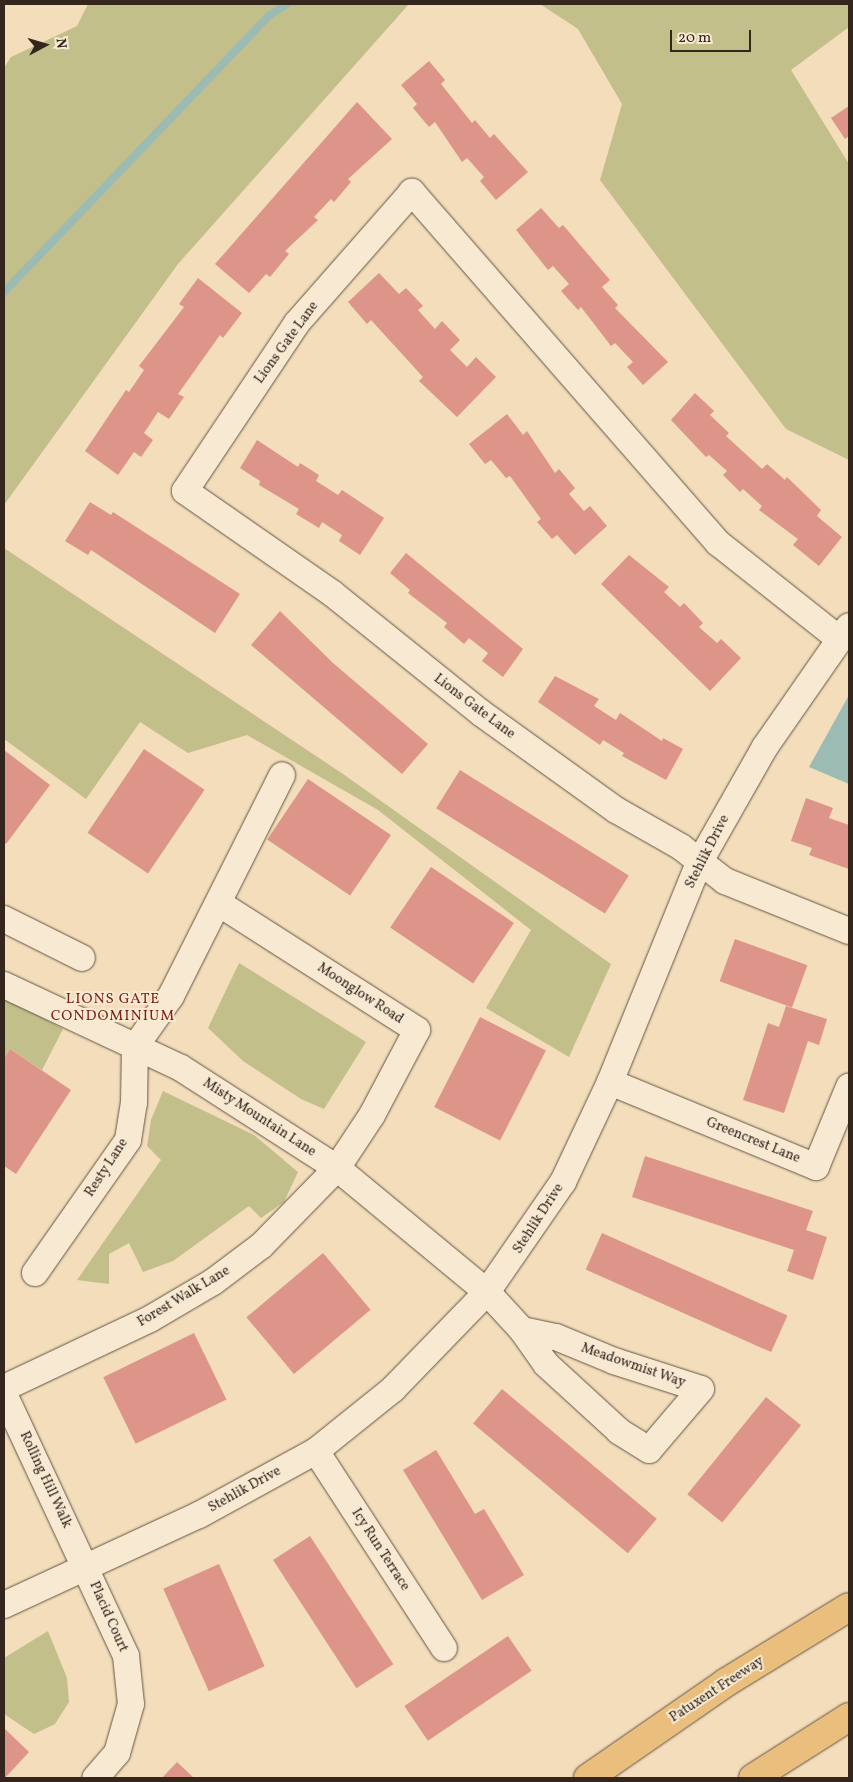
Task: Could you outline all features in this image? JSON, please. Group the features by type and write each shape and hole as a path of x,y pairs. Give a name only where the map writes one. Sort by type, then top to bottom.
{"highway":[{"name":"Patuxent Freeway","path":"588,1778 725,1683 849,1607"},
{"path":"752,1778 849,1717"}],"street":[{"name":"Lions Gate Lane","path":"699,863 681,847 616,810 502,728 333,594 185,491 297,323 412,192 718,544 844,632"},
{"name":"Stehlik Drive","path":"4,1605 199,1515 316,1451 393,1389 487,1292 523,1245 563,1182 610,1082 699,863 766,747 844,632"},
{"path":"135,1047 171,996 220,904 282,775"},
{"path":"699,863 725,881 849,931"},
{"name":"Moonglow Road","path":"220,904 417,1030 372,1115 337,1168"},
{"path":"4,919 82,958"},
{"name":"Misty Mountain Lane","path":"4,985 181,1068 337,1168 487,1292"},
{"name":"Resty Lane","path":"35,1273 128,1140 134,1104 135,1047"},
{"name":"Greencrest Lane","path":"610,1082 816,1167 849,1087"},
{"name":"Forest Walk Lane","path":"4,1388 150,1319 213,1282 261,1246 337,1168"},
{"name":"Meadowmist Way","path":"487,1292 522,1330 546,1364 619,1431 649,1450 700,1389 614,1362 556,1337 522,1330"},
{"name":"Rolling Hill Walk","path":"4,1394 86,1567"},
{"name":"Icy Run Terrace","path":"316,1451 444,1648"},
{"name":"Placid Court","path":"86,1567 126,1656 131,1704 117,1753 95,1778"}],"shaded area":[{"path":"88,4 409,4 178,264 4,505 4,68 11,57 77,26"},
{"path":"540,4 849,4 849,27 791,70 849,164 849,460 786,429 600,180 622,104 578,29"},
{"path":"4,548 343,774 611,964 569,1057 486,1008 531,930 378,810 247,735 188,753 140,722 86,799 4,739"},
{"path":"239,963 366,1042 324,1109 301,1099 243,1061 208,1028"},
{"path":"4,996 63,1029 42,1070 10,1049 4,1059"},
{"path":"163,1091 254,1135 298,1172 284,1202 261,1218 249,1206 173,1261 143,1272 129,1243 109,1254 109,1284 77,1280 161,1160 147,1146 151,1120"},
{"path":"48,1631 67,1678 69,1702 55,1724 34,1734 4,1714 4,1658"}],"water":[{"path":"849,695 849,784 809,767"}],"building":[{"path":"429,61 445,80 441,84 472,123 475,120 490,138 494,134 528,172 496,200 480,181 484,177 467,158 462,162 435,122 429,127 413,108 417,104 401,85"},
{"path":"357,102 392,139 348,179 351,182 334,202 331,199 314,217 318,220 285,251 289,254 270,277 266,274 249,293 215,264"},
{"path":"849,106 849,136 845,139 831,118"},
{"path":"541,208 559,228 563,225 610,280 602,287 618,305 615,308 668,362 643,385 627,367 633,362 615,343 611,346 581,307 578,310 561,291 569,284 553,266 548,270 516,230"},
{"path":"379,273 399,294 406,288 423,306 418,310 435,329 442,321 460,340 450,350 467,367 476,357 496,377 457,417 419,381 423,377 371,320 367,324 348,302"},
{"path":"198,278 242,313 223,338 220,335 178,394 184,397 169,419 158,412 144,433 153,440 141,457 134,452 118,475 85,451 126,390 129,392 144,370 139,366 184,307 179,304"},
{"path":"695,393 714,411 710,415 729,433 726,436 762,469 767,464 785,480 787,477 821,510 817,516 842,537 819,566 793,545 798,539 759,510 762,506 743,489 740,492 723,475 727,471 709,455 706,457 671,420"},
{"path":"507,414 523,435 527,431 555,473 559,469 575,488 569,494 584,511 590,506 607,526 575,555 557,535 552,539 537,522 541,519 510,476 506,478 491,460 485,464 469,444"},
{"path":"257,440 298,467 300,463 319,475 316,481 338,495 342,490 384,518 360,555 339,541 342,535 322,522 319,528 296,514 299,509 259,485 260,481 240,468"},
{"path":"90,502 111,515 113,512 240,594 215,633 91,550 88,555 65,541"},
{"path":"406,553 523,649 503,677 482,661 488,653 469,638 464,644 444,627 447,623 408,593 410,590 390,573"},
{"path":"629,555 669,587 664,592 680,607 684,603 703,623 699,627 717,643 721,639 741,658 710,691 601,584"},
{"path":"280,611 333,663 428,744 402,774 251,645"},
{"path":"555,676 599,699 594,706 616,720 620,713 662,741 663,738 683,749 666,780 622,756 624,753 603,740 600,745 538,702"},
{"path":"144,749 205,790 148,874 88,833"},
{"path":"4,750 50,785 6,844 4,842"},
{"path":"460,770 629,875 605,914 436,808"},
{"path":"308,779 391,835 350,895 267,840"},
{"path":"806,798 833,808 829,818 849,825 849,869 809,855 812,848 791,841"},
{"path":"431,867 514,923 473,983 390,928"},
{"path":"735,939 807,965 792,1008 720,981"},
{"path":"786,1006 827,1019 819,1045 808,1041 784,1113 743,1100 768,1023 779,1027"},
{"path":"480,1017 546,1051 500,1141 434,1107"},
{"path":"10,1049 71,1090 16,1174 4,1166 4,1059"},
{"path":"645,1156 813,1211 806,1230 827,1237 813,1280 787,1271 794,1250 632,1197"},
{"path":"602,1233 787,1316 771,1352 586,1270"},
{"path":"323,1253 371,1310 294,1374 246,1317"},
{"path":"194,1333 226,1400 136,1444 103,1377"},
{"path":"502,1389 657,1519 628,1553 473,1423"},
{"path":"766,1397 801,1425 722,1522 687,1494"},
{"path":"436,1450 475,1514 484,1509 524,1575 482,1600 403,1470"},
{"path":"310,1536 393,1664 356,1688 273,1560"},
{"path":"219,1564 265,1666 209,1691 163,1589"},
{"path":"508,1636 531,1671 428,1741 404,1706"},
{"path":"4,1728 29,1752 5,1778 4,1778"},
{"path":"177,1762 194,1778 162,1778"}],"waterway":[{"path":"4,292 270,15 287,4"}],"district":[{"name":"LIONS GATE CONDOMINIUM","path":"113,1008"}]}
